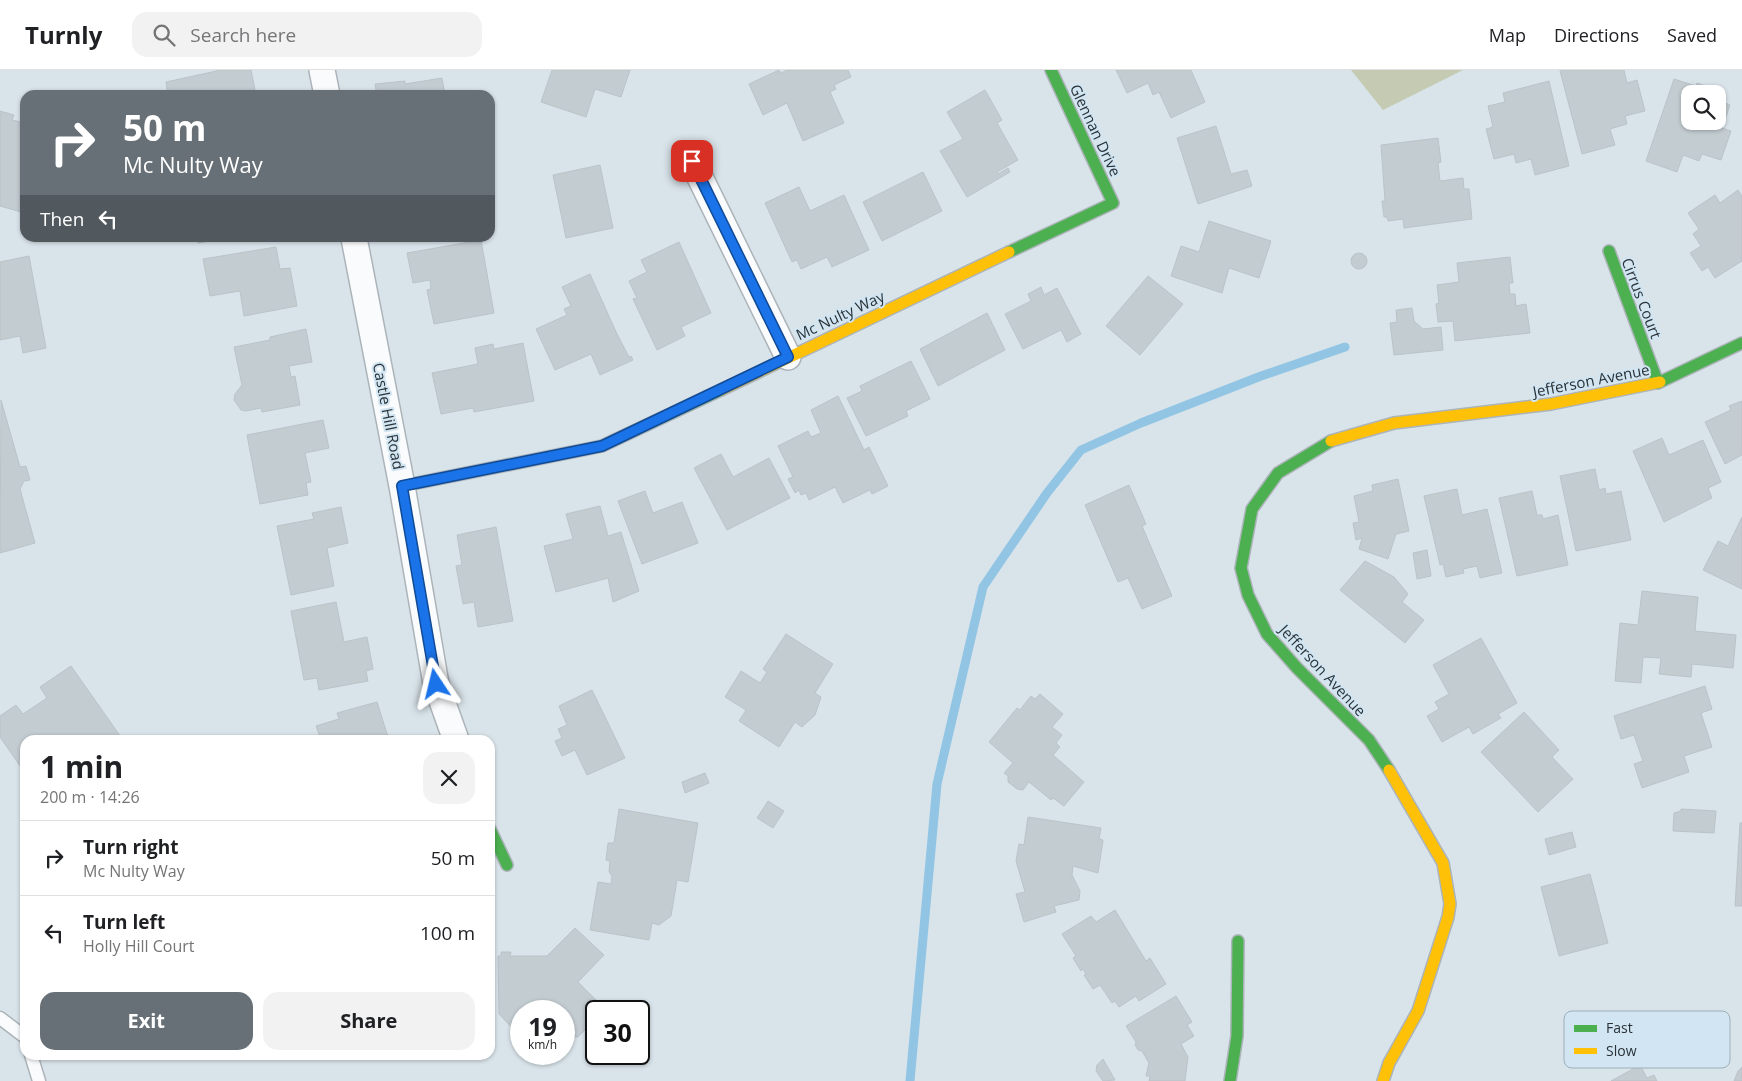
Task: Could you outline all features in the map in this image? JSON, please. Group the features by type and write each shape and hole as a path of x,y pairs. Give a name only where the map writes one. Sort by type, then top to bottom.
{"street":[{"path":"322,70 326,90"},
{"name":"Glennan Drive","path":"1051,70 1113,203"},
{"path":"692,161 788,357"},
{"name":"Mc Nulty Way","path":"402,486 602,446 1113,203"},
{"name":"Castle Hill Road","path":"355,242 402,486 436,684 454,735"},
{"name":"Cirrus Court","path":"1609,251 1658,383"},
{"name":"Jefferson Avenue","path":"1383,1081 1389,1063 1418,1010 1448,917 1450,904 1443,863 1396,780 1369,740 1297,668 1267,634 1248,596 1241,568 1252,509 1278,473 1332,440 1394,423 1551,404 1658,383 1742,343"},
{"path":"495,840 507,865"},
{"path":"1230,1081 1237,1036 1238,941"}],"lane":[{"path":"0,1018 20,1033"},
{"path":"33,1060 39,1081"}],"green space":[{"path":"1351,70 1463,70 1383,110"}],"building":[{"path":"221,70 251,70 255,90 167,90 166,82"},
{"path":"552,70 630,70 621,97 595,89 586,117 541,102"},
{"path":"779,70 781,73 787,70 848,70 851,77 834,85 836,89 830,92 844,123 803,141 787,103 763,115 749,84"},
{"path":"1116,70 1191,70 1205,102 1171,118 1159,92 1153,95 1148,83 1127,93"},
{"path":"1624,70 1627,83 1637,80 1645,111 1625,116 1627,124 1610,129 1615,145 1582,154 1560,71"},
{"path":"442,78 444,90 376,90 375,84 405,81 405,84"},
{"path":"1674,79 1693,85 1681,85 1681,130 1726,129 1731,131 1721,160 1702,154 1699,161 1683,155 1677,172 1646,161"},
{"path":"1549,81 1569,166 1535,175 1531,159 1516,163 1514,154 1494,159 1486,129 1493,127 1488,106 1505,102 1503,93"},
{"path":"985,90 1002,120 997,123 1018,160 997,172 998,174 1008,168 1010,172 967,197 940,151 963,139 947,112"},
{"path":"1726,103 1730,105 1726,116"},
{"path":"0,111 14,115 12,120 20,122 20,212 0,206"},
{"path":"1216,126 1231,174 1247,170 1252,186 1198,204 1177,138"},
{"path":"1438,138 1441,162 1438,163 1440,181 1463,178 1464,189 1469,189 1472,219 1404,228 1403,219 1388,221 1387,217 1384,217 1382,201 1385,201 1381,145"},
{"path":"600,165 613,228 566,238 553,175"},
{"path":"923,172 942,211 882,241 863,202"},
{"path":"799,187 810,211 844,195 869,250 832,267 827,257 801,269 797,260 792,262 765,203"},
{"path":"1738,190 1742,196 1742,261 1715,278 1708,267 1702,271 1690,253 1701,246 1693,234 1699,229 1688,213 1715,195 1720,203"},
{"path":"1209,221 1271,241 1259,278 1229,268 1222,293 1171,276 1181,246 1199,252"},
{"path":"470,242 481,242 494,313 434,324 427,290 431,289 430,280 413,283 407,253"},
{"path":"679,242 711,313 681,327 685,336 657,350 633,299 637,298 629,281 647,272 641,260"},
{"path":"276,247 280,269 290,268 297,306 244,316 240,291 210,296 203,259"},
{"path":"1356,253 1362,253 1367,258 1365,267 1356,269 1351,264 1351,258"},
{"path":"29,256 46,348 23,353 20,336 0,340 0,262"},
{"path":"1510,257 1513,283 1509,283 1510,294 1515,294 1516,306 1526,304 1530,333 1455,341 1453,321 1438,322 1436,304 1439,303 1437,285 1459,282 1457,263"},
{"path":"590,274 617,334 629,357 631,356 633,360 600,375 591,354 555,370 536,329 567,315 564,309 571,306 562,287"},
{"path":"1148,276 1183,304 1140,355 1106,326"},
{"path":"1041,287 1044,295 1057,288 1081,334 1067,342 1061,330 1023,349 1005,314 1031,301 1028,294"},
{"path":"1412,308 1414,321 1423,329 1441,327 1443,350 1394,355 1390,323 1397,322 1396,310"},
{"path":"987,313 1005,350 938,386 920,349"},
{"path":"306,329 312,362 289,366 291,377 295,376 300,405 262,412 261,408 241,410 234,400 235,394 242,385 234,347 270,340 270,337"},
{"path":"523,343 534,401 474,412 473,408 441,414 432,373 478,364 475,348 493,344 494,349"},
{"path":"911,361 930,399 906,411 908,416 866,436 847,398 862,391 860,386"},
{"path":"838,396 864,450 869,447 888,486 872,494 870,490 843,503 835,487 809,500 806,493 801,495 799,490 795,493 788,479 793,477 778,446 808,431 811,437 821,433 811,410"},
{"path":"1,400 20,467 26,466 30,480 24,481 20,489 35,543 0,553"},
{"path":"1742,401 1742,455 1725,464 1705,422 1731,410 1729,406"},
{"path":"323,420 329,448 305,453 311,482 306,483 308,495 260,504 247,435"},
{"path":"1662,438 1669,455 1703,440 1721,482 1708,488 1712,498 1664,522 1633,451"},
{"path":"721,454 733,477 769,458 790,498 727,530 694,468"},
{"path":"1595,469 1599,490 1605,488 1606,494 1621,491 1631,540 1576,551 1560,476"},
{"path":"1398,479 1409,531 1396,534 1388,559 1359,549 1362,538 1356,540 1353,523 1359,522 1354,496 1373,491 1372,485"},
{"path":"1129,485 1146,524 1142,526 1172,596 1142,609 1128,578 1118,582 1085,505"},
{"path":"1457,489 1462,515 1487,509 1502,573 1480,578 1477,566 1463,569 1464,573 1446,577 1443,564 1440,565 1424,496"},
{"path":"645,491 653,513 682,502 698,543 642,564 618,501"},
{"path":"1532,491 1537,515 1542,515 1543,519 1558,515 1568,565 1517,576 1499,498"},
{"path":"600,506 608,536 621,532 639,591 613,602 608,578 556,592 544,546 573,539 566,514"},
{"path":"341,507 348,543 327,548 334,586 291,595 277,526 314,519 312,513"},
{"path":"1742,517 1742,589 1703,570 1718,541 1728,546"},
{"path":"496,527 513,621 478,627 474,602 463,604 456,566 462,565 457,535"},
{"path":"1427,550 1431,576 1417,579 1413,553"},
{"path":"1365,561 1394,577 1408,594 1402,602 1424,620 1405,643 1340,590"},
{"path":"1642,591 1698,597 1695,631 1736,635 1733,668 1692,664 1691,677 1659,674 1661,658 1643,657 1641,683 1615,681 1620,623 1638,625"},
{"path":"336,602 344,642 367,637 373,669 366,671 368,681 319,690 317,678 304,680 291,611"},
{"path":"786,634 833,664 815,693 821,697 815,715 802,727 795,722 779,747 739,721 746,710 725,697 741,671 760,683 767,672 763,669"},
{"path":"1481,638 1517,703 1498,714 1501,718 1473,734 1469,727 1442,742 1427,716 1439,709 1435,702 1449,694 1433,665"},
{"path":"71,666 119,735 20,735 20,766 0,737 0,716 16,705 23,714 47,698 40,687"},
{"path":"1705,686 1712,709 1701,713 1712,747 1684,756 1689,772 1642,788 1634,764 1643,761 1634,735 1621,739 1614,716"},
{"path":"592,690 625,758 587,775 575,750 562,756 555,741 562,738 558,729 567,725 559,706"},
{"path":"1040,694 1063,714 1052,727 1062,735 1056,743 1060,747 1053,755 1084,782 1064,806 1053,798 1051,800 1029,782 1023,790 1017,789 1008,782 1008,776 1004,773 1013,763 989,742 1017,708 1020,710 1031,696 1035,699"},
{"path":"377,702 387,735 319,735 316,726 339,719 337,713"},
{"path":"1524,712 1559,750 1552,757 1573,779 1538,812 1481,752"},
{"path":"705,773 709,783 685,793 682,782"},
{"path":"768,801 784,811 773,828 757,818"},
{"path":"619,809 698,823 688,882 677,880 671,916 659,925 652,923 649,940 590,930 598,882 611,884 610,861 606,860 608,843 614,843"},
{"path":"1681,809 1716,811 1714,833 1673,831 1674,813 1681,811"},
{"path":"1028,817 1101,828 1099,839 1103,840 1098,873 1073,866 1072,875 1080,891 1079,900 1054,906 1056,912 1024,922 1016,894 1025,892 1016,861 1019,844 1024,845"},
{"path":"1740,823 1742,823 1742,906 1735,906"},
{"path":"1572,832 1576,847 1549,855 1545,839"},
{"path":"1590,874 1608,943 1559,956 1541,887"},
{"path":"1115,910 1146,961 1150,958 1166,984 1139,1001 1136,996 1119,1007 1115,1001 1112,1003 1100,985 1093,989 1084,975 1086,974 1083,969 1081,971 1073,958 1076,956 1062,934 1091,916 1096,922"},
{"path":"575,928 604,955 578,982 596,1000 585,1000 585,1030 578,1037 575,1037 575,1000 510,1000 510,1026 499,1014 498,956 501,956 501,952 511,952 510,956 547,956"},
{"path":"1176,996 1192,1022 1187,1025 1194,1036 1181,1044 1188,1057 1185,1081 1149,1081 1150,1076 1146,1076 1149,1063 1142,1051 1138,1050 1135,1045 1136,1042 1126,1026"},
{"path":"1103,1059 1115,1080 1103,1081 1096,1071 1097,1065"},
{"path":"1742,1067 1742,1081 1734,1081 1738,1071"},
{"path":"1635,1068 1642,1068 1647,1078 1654,1075 1657,1081 1611,1081"}],"waterway":[{"path":"910,1081 937,784 983,587 1047,493 1081,450 1141,423 1261,376 1345,347"}],"traffic: fast":[{"path":"1009,252 1113,203 1051,70"},
{"path":"1609,251 1658,383"},
{"path":"1660,382 1742,343"},
{"path":"402,486 602,446 721,390"},
{"path":"1331,441 1278,473 1252,509 1241,568 1248,595 1267,634 1297,668 1369,740 1389,770"},
{"path":"495,840 507,865"},
{"path":"1230,1081 1237,1036 1238,941"}],"traffic: slow":[{"path":"721,390 1009,252"},
{"path":"1331,441 1394,423 1551,404 1660,382"},
{"path":"1383,1081 1389,1063 1418,1011 1448,917 1450,904 1443,863 1389,770"}],"route":[{"path":"436,684 402,486 602,446 788,357 692,161"}]}
